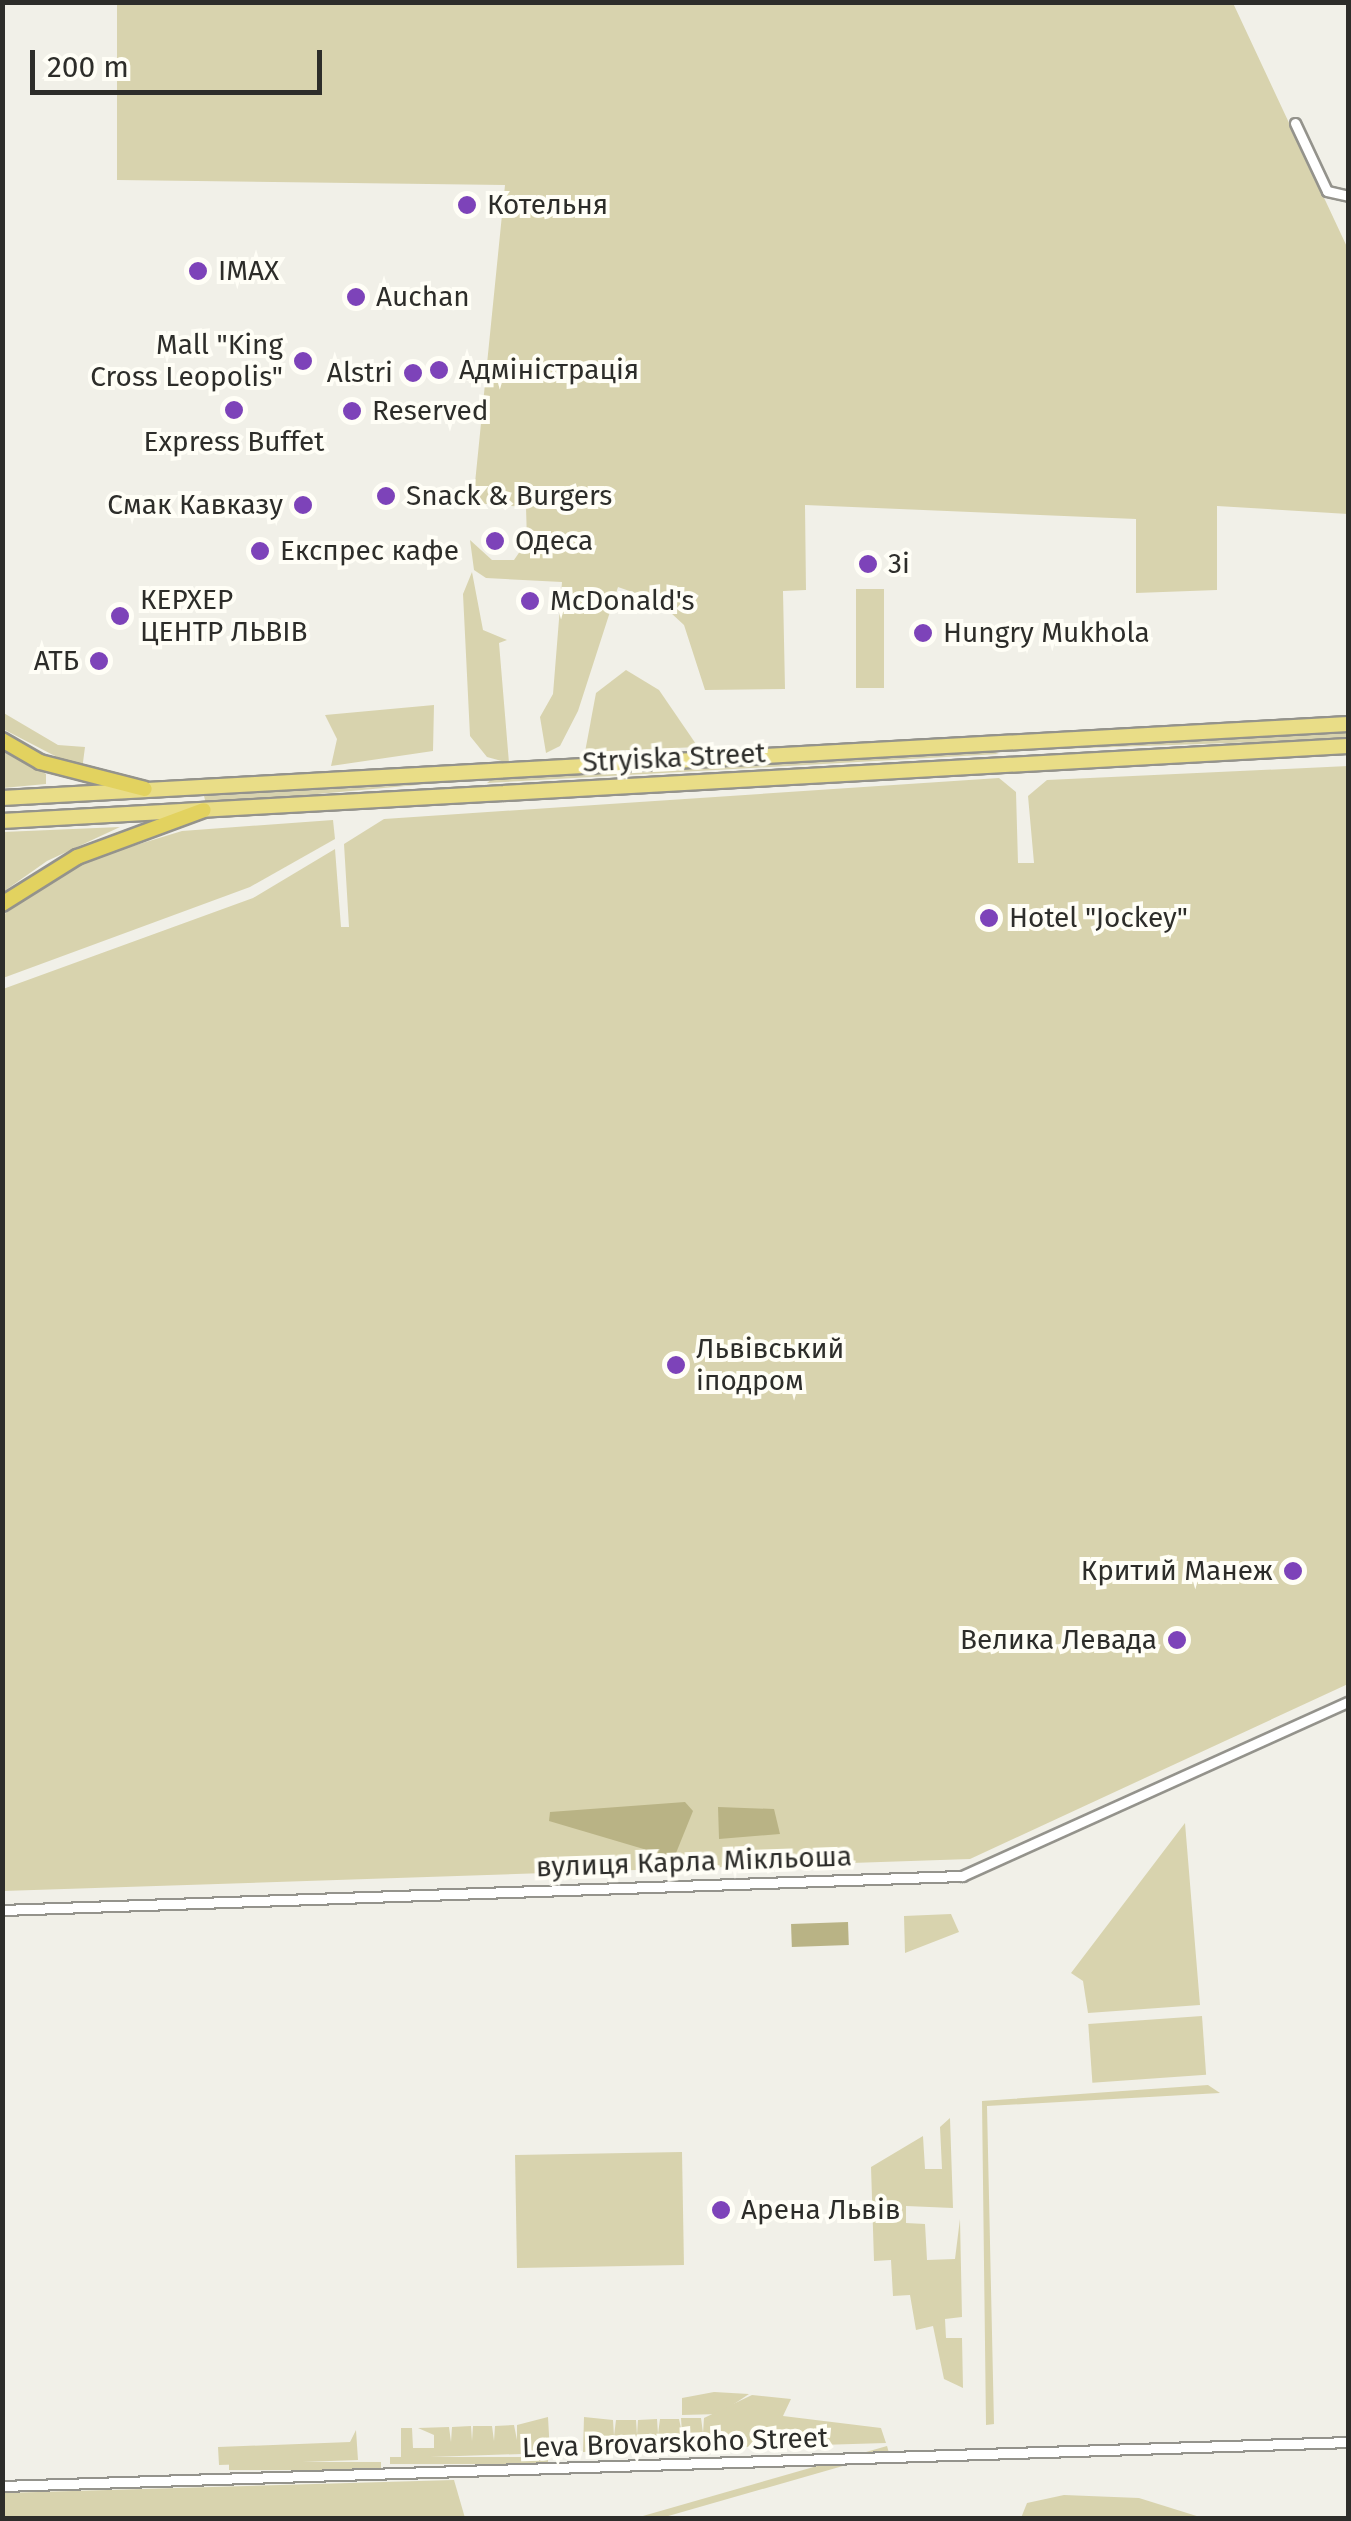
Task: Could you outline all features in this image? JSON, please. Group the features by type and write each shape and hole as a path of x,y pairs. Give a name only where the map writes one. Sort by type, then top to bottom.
{"highway":[{"path":"2,740 40,762 145,789"},
{"path":"2,904 77,857 204,810"}],"main road":[{"name":"Stryiska Street","path":"2,798 463,776 1348,724"},
{"name":"Stryiska Street","path":"2,821 1348,746"},
{"path":"463,776 464,794"}],"street":[{"path":"1295,123 1332,196 1348,196"},
{"name":"вулиця Карла Мікльоша","path":"2,1910 962,1876 1348,1702"},
{"name":"Leva Brovarskoho Street","path":"2,2486 1348,2442"}],"shaded area":[{"path":"117,3 1233,3 1348,249 1348,514 1217,506 1217,590 1136,593 1136,519 805,505 806,590 783,591 785,689 705,690 684,625 658,601 618,587 578,711 560,746 546,753 540,717 553,694 562,582 486,578 474,570 470,540 492,560 514,560 527,541 526,507 473,503 505,185 117,180"},
{"path":"472,572 483,630 507,640 499,643 509,763 487,757 470,736 463,594"},
{"path":"856,589 884,589 884,688 856,688"},
{"path":"626,670 659,690 698,747 585,752 596,693"},
{"path":"434,705 433,751 331,766 337,739 325,715"},
{"path":"2,712 58,745 85,747 82,770 3,729"},
{"path":"1348,731 1348,739 1029,750 1033,746"},
{"path":"2,746 46,774 46,784 3,788"},
{"path":"986,750 999,754 487,783 492,779"},
{"name":"Львівський іподром","path":"1348,766 1348,1684 970,1859 3,1891 3,989 253,898 335,849 341,927 349,927 344,844 384,819 999,778 1016,792 1018,863 1034,863 1028,796 1047,780"},
{"path":"428,784 206,804 204,796"},
{"path":"333,820 335,839 250,887 3,978 3,915 77,863 182,831"},
{"path":"120,827 47,861 3,892 3,832"},
{"path":"685,1802 693,1811 674,1858 549,1821 550,1812"},
{"path":"718,1807 774,1809 780,1834 719,1839"},
{"path":"1185,1823 1200,2005 1088,2013 1083,1981 1071,1973"},
{"path":"951,1914 959,1932 905,1953 904,1916"},
{"path":"848,1922 849,1945 792,1947 791,1924"},
{"path":"1202,2016 1206,2075 1092,2083 1088,2024"},
{"path":"1208,2085 1220,2093 987,2106 994,2424 986,2425 982,2101"},
{"path":"950,2118 953,2208 906,2206 906,2223 925,2224 927,2260 955,2259 960,2219 962,2317 945,2319 946,2338 962,2338 963,2388 944,2379 933,2326 916,2330 910,2295 893,2296 891,2260 874,2261 871,2167 923,2136 925,2169 942,2169 940,2127"},
{"path":"682,2152 684,2265 517,2268 515,2155"},
{"path":"714,2392 749,2394 719,2414 682,2415 682,2398"},
{"path":"752,2395 791,2399 783,2416 881,2428 886,2443 583,2452 584,2417 613,2420 614,2436 616,2420 636,2420 637,2435 638,2420 657,2419 658,2434 660,2419 679,2419 682,2433 681,2418 701,2418 703,2433 704,2418"},
{"path":"548,2417 550,2453 401,2458 401,2428 412,2428 413,2448 434,2448 434,2435 418,2428 449,2427 451,2442 452,2427 471,2426 472,2441 473,2426 492,2426 494,2441 495,2426 514,2425 517,2440 517,2425"},
{"path":"356,2430 358,2460 219,2465 218,2447 350,2442"},
{"path":"887,2446 889,2453 661,2518 636,2518"},
{"path":"390,2457 548,2457 548,2464 390,2464"},
{"path":"229,2462 381,2462 381,2470 229,2470"},
{"path":"454,2480 465,2518 3,2518 3,2493"},
{"path":"1064,2495 1139,2498 1203,2518 1021,2518 1027,2503"}],"place":[{"name":"Котельня","path":"467,205"},
{"name":"IMAX","path":"198,271"},
{"name":"Auchan","path":"356,297"},
{"name":"Mall \"King Cross Leopolis\"","path":"303,361"},
{"name":"Адміністрація","path":"439,370"},
{"name":"Alstri","path":"413,373"},
{"name":"Express Buffet","path":"234,410"},
{"name":"Reserved","path":"352,411"},
{"name":"Snack & Burgers","path":"386,496"},
{"name":"Смак Кавказу","path":"303,505"},
{"name":"Одеса","path":"495,541"},
{"name":"Експрес кафе","path":"260,551"},
{"name":"3і","path":"868,564"},
{"name":"McDonald's","path":"530,601"},
{"name":"КЕРХЕР ЦЕНТР ЛЬВІВ","path":"120,616"},
{"name":"Hungry Mukhola","path":"923,633"},
{"name":"АТБ","path":"99,661"},
{"name":"Hotel \"Jockey\"","path":"989,918"},
{"name":"Львівський іподром","path":"676,1365"},
{"name":"Критий Манеж","path":"1293,1571"},
{"name":"Велика Левада","path":"1177,1640"},
{"name":"Арена Львів","path":"721,2210"}]}
